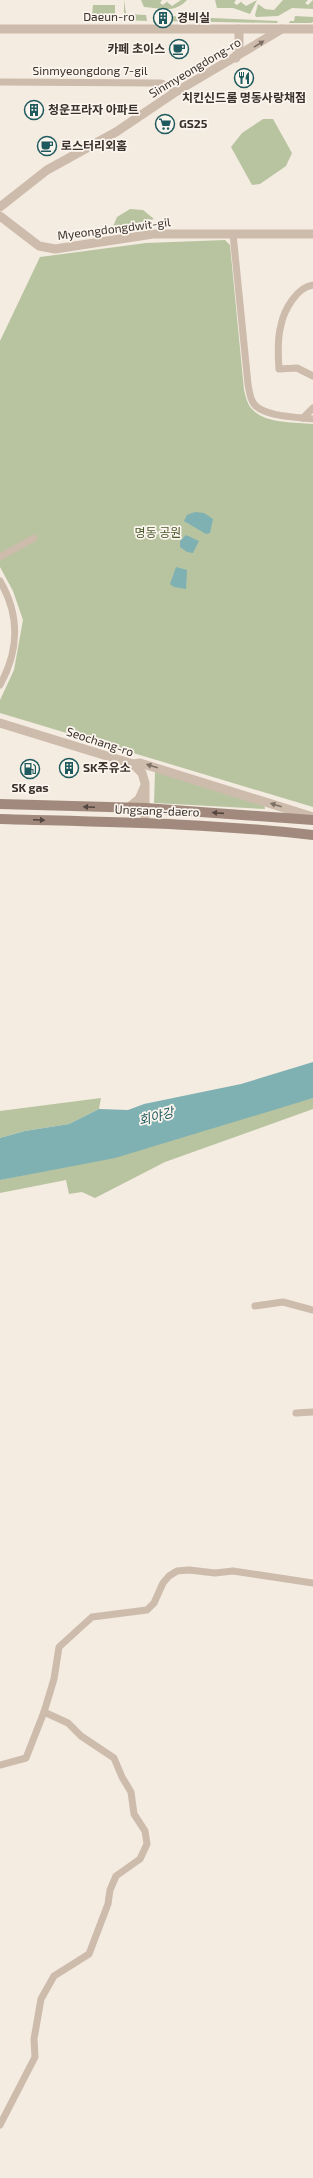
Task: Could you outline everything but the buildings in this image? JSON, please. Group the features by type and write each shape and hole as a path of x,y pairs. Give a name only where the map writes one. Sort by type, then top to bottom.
{"main road":[{"name":"Ungsang-daero","path":"0,804 145,808 313,820"},
{"name":"Ungsang-daero","path":"0,819 146,823 263,829 313,835"}],"street":[{"name":"Daeun-ro","path":"0,29 312,28"},
{"path":"236,58 239,44 239,29"},
{"name":"Sinmyeongdong-ro","path":"0,207 47,170 116,132 174,94 282,29"},
{"name":"Sinmyeongdong 7-gil","path":"0,82 161,83 170,86 174,94"},
{"name":"Myeongdongdwit-gil","path":"0,216 28,239 47,248 64,248 152,234 313,234"},
{"path":"233,234 248,384 253,403 259,410 269,413 313,419"},
{"path":"313,286 301,290 292,300 281,324 278,353 279,369 297,368 313,376"},
{"path":"303,418 313,408"},
{"path":"0,557 34,538"},
{"path":"0,581 8,597 16,627 14,649 9,669 0,685"},
{"name":"Seochang-ro","path":"0,723 133,764 142,773 145,783"},
{"path":"133,764 140,763 313,817"},
{"path":"128,808 138,800 145,783"},
{"path":"145,783 146,823"},
{"path":"255,1306 283,1302 313,1310"},
{"path":"296,1413 313,1412"},
{"path":"0,1765 26,1758 44,1712 54,1679 59,1647 92,1617 147,1610 154,1603 163,1583 169,1576 177,1571 189,1570 215,1573 233,1571 313,1583"},
{"path":"0,2125 35,2057 34,2039 42,1999 54,1976 89,1954 116,1876 140,1859 147,1844 145,1832 134,1814 131,1792 122,1777 114,1758 81,1736 68,1723 44,1712"}],"green space":[{"path":"124,0 126,14 146,15 147,21 124,20"},
{"path":"141,0 162,0 160,3 163,5 169,0 167,2 172,6 181,0 187,0 177,7 167,9 144,7"},
{"path":"215,0 236,0 234,3 237,5 243,0 241,2 246,6 257,0 250,14 233,8 217,8"},
{"path":"283,0 308,0 305,3 308,5 313,0 313,9 292,8 278,16 256,17 255,15 258,4 265,9 274,10"},
{"path":"93,5 115,5 115,17 92,16"},
{"path":"295,16 313,17 313,22 289,23 290,21 294,21"},
{"path":"166,17 278,21 277,23 165,21"},
{"path":"263,119 273,119 292,153 286,166 260,184 252,185 231,147 242,133"},
{"path":"130,209 143,210 154,219 112,229 117,217"},
{"name":"명동 공원","path":"225,240 230,245 244,390 248,403 253,410 265,418 281,422 313,424 313,807 0,713 0,700 14,670 23,620 13,591 0,567 0,341 40,257 146,243"},
{"path":"155,771 264,804 265,809 154,803"},
{"path":"101,1098 99,1109 69,1124 25,1131 0,1138 0,1111"},
{"path":"313,1098 313,1109 165,1162 95,1198 82,1192 69,1194 66,1180 0,1193 0,1180 37,1172"}],"water":[{"path":"195,512 204,513 213,519 210,533 206,534 184,521 187,515"},
{"path":"186,535 199,541 193,553 187,552 180,547 180,541"},
{"path":"176,567 187,570 186,589 174,587 170,584"},
{"name":"회야강","path":"313,1062 313,1098 115,1158 0,1180 0,1138 25,1131 69,1124 99,1109 128,1110 144,1104 241,1084"}],"place":[{"name":"경비실","path":"163,18"},
{"name":"카페 초이스","path":"179,49"},
{"name":"치킨신드롬 명동사랑채점","path":"244,78"},
{"name":"청운프라자 아파트","path":"34,110"},
{"name":"GS25","path":"165,124"},
{"name":"로스터리외홈","path":"47,146"},
{"name":"SK주유소","path":"69,768"},
{"name":"SK gas","path":"30,769"}]}
